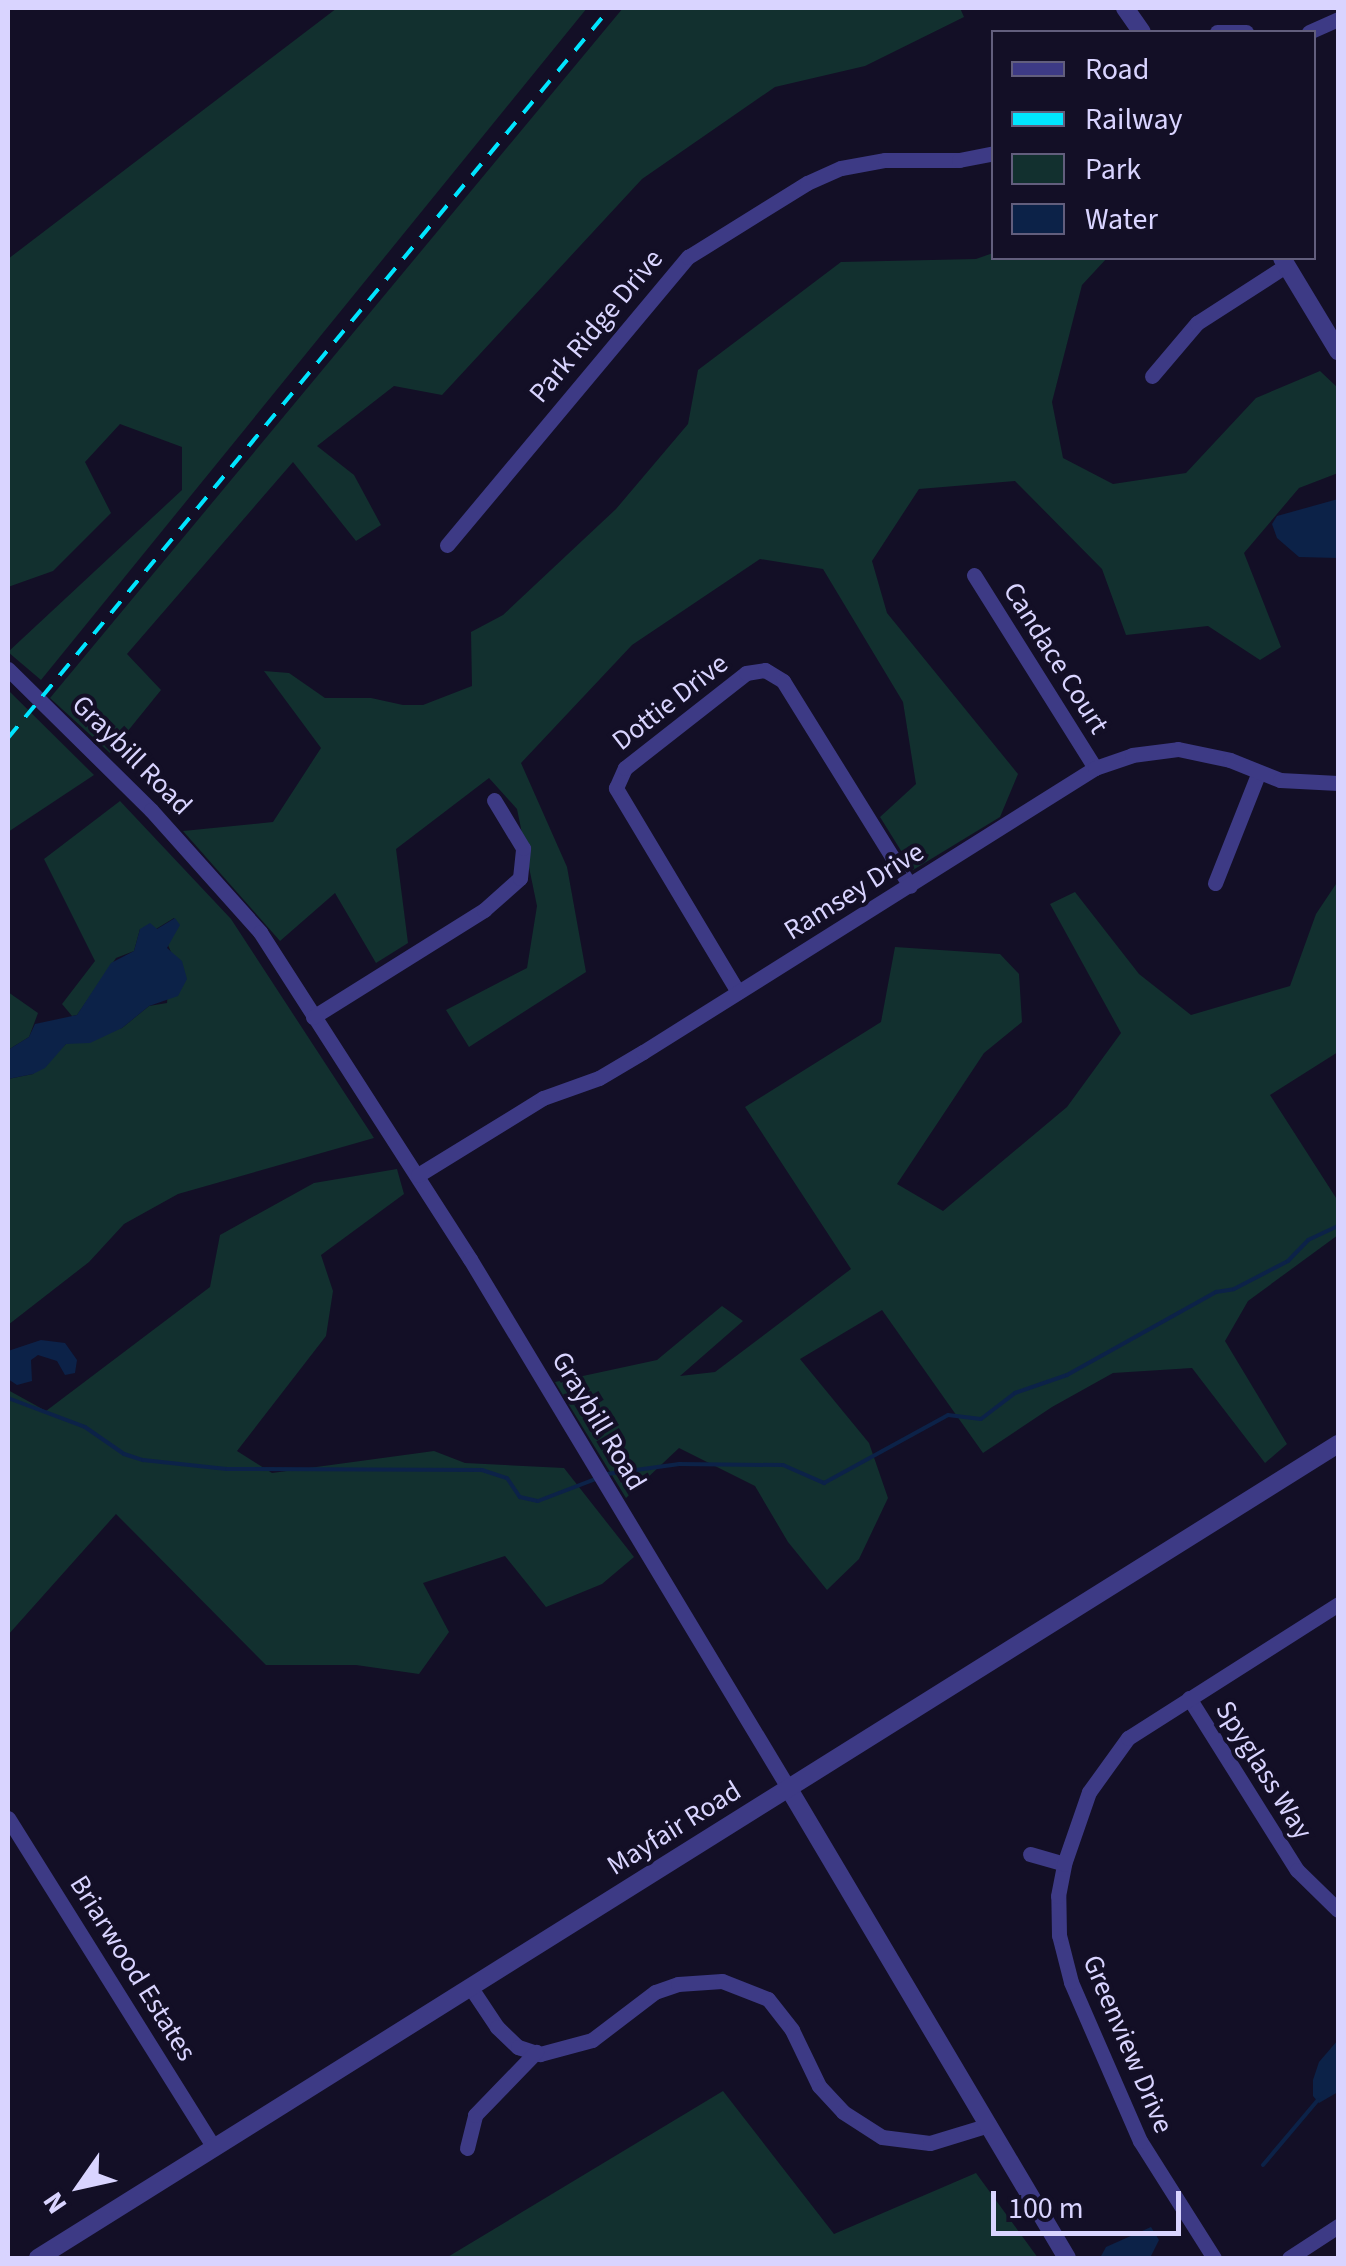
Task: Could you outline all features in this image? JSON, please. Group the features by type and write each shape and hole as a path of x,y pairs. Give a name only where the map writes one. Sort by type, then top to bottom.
{"street":[{"path":"1126,8 1141,30"},
{"path":"1313,30 1338,19"},
{"name":"Park Ridge Drive","path":"447,545 688,257 807,183 841,168 886,160 959,160 991,153"},
{"path":"1152,376 1197,323 1284,262 1338,351"},
{"name":"Candace Court","path":"974,575 1095,768"},
{"name":"Graybill Road","path":"8,669 220,885 260,932 418,1175 1067,2258"},
{"name":"Dottie Drive","path":"738,992 623,806 616,788 621,772 746,673 765,670 783,681 910,886"},
{"name":"Ramsey Drive","path":"418,1175 543,1098 598,1078 1095,768 1132,755 1178,749 1215,756 1303,785 1338,783"},
{"path":"1215,883 1258,772"},
{"path":"314,1017 484,910 520,878 523,848 494,800"},
{"name":"Mayfair Road","path":"38,2258 1338,1444"},
{"name":"Greenview Drive","path":"1214,2258 1140,2141 1072,1982 1059,1934 1058,1896 1064,1864 1089,1792 1111,1756 1144,1725 1338,1604"},
{"name":"Spyglass Way","path":"1189,1698 1297,1870 1338,1910"},
{"name":"Briarwood Estates","path":"8,1818 214,2148"},
{"path":"1030,1854 1064,1864"},
{"path":"472,1988 497,2027 518,2047 536,2052 592,2040 667,1988 722,1980 768,1999 792,2030 819,2086 843,2112 882,2137 930,2143 990,2124"},
{"path":"467,2148 475,2115 536,2052"},
{"path":"1289,2258 1338,2226"}],"green space":[{"path":"337,8 587,8 41,680 8,652 182,490 182,447 120,424 85,462 111,513 53,571 8,587 8,259"},
{"path":"623,8 960,8 964,17 865,66 775,87 642,179 442,395 394,386 317,446 354,475 381,525 356,541 293,462 127,654 161,690 110,753 50,698"},
{"path":"991,254 991,260 1105,260 1082,285 1052,402 1063,458 1113,484 1186,473 1256,398 1320,371 1338,388 1338,473 1299,488 1244,553 1281,647 1260,660 1208,626 1126,635 1102,569 1015,481 919,489 872,561 887,613 1018,774 1000,817 913,870 880,817 916,784 903,702 823,569 760,559 632,645 521,763 567,867 586,972 469,1047 446,1010 527,968 537,906 517,809 489,778 396,849 408,943 376,963 335,893 280,941 183,831 273,822 321,748 264,671 289,673 325,698 371,698 403,705 423,705 472,686 471,632 503,615 616,509 688,424 698,370 841,262 976,259"},
{"path":"8,690 94,775 8,832"},
{"path":"120,801 231,919 374,1138 178,1194 124,1224 89,1262 8,1325 8,1079 33,1074 66,1044 122,1028 149,1006 167,1003 171,952 167,943 179,925 174,918 156,929 140,929 134,951 116,958 77,1015 72,1016 62,1004 95,961 44,859"},
{"path":"1338,881 1338,1052 1270,1095 1338,1201 1338,1235 1248,1301 1225,1341 1287,1444 1265,1463 1192,1368 1113,1373 1052,1407 983,1453 882,1310 800,1359 869,1443 888,1498 859,1559 827,1590 788,1542 755,1486 679,1448 626,1498 555,1382 657,1360 722,1306 743,1321 680,1376 715,1372 851,1269 745,1107 881,1022 895,947 1000,954 1019,974 1022,1022 984,1053 897,1184 943,1211 1067,1107 1121,1033 1050,904 1075,892 1139,974 1191,1015 1290,986 1316,914"},
{"path":"8,992 38,1013 29,1037 8,1050"},
{"path":"397,1169 404,1194 321,1255 333,1291 326,1336 237,1451 272,1473 434,1451 465,1463 564,1468 634,1557 602,1584 546,1607 505,1556 423,1583 449,1632 419,1674 356,1665 266,1665 116,1514 8,1635 8,1390 46,1411 210,1287 220,1235 314,1183"},
{"path":"723,2091 834,2234 976,2173 1038,2258 446,2258"}],"water":[{"path":"1338,499 1338,558 1299,557 1277,538 1272,524 1277,516"},
{"path":"175,918 180,925 167,948 182,961 187,979 178,996 149,1006 122,1028 90,1043 66,1044 45,1068 33,1074 8,1079 8,1050 29,1037 35,1024 77,1015 111,963 134,951 140,929 150,923 157,929"},
{"path":"41,1340 65,1343 77,1360 75,1373 65,1375 57,1361 38,1355 31,1360 32,1381 17,1385 8,1379 8,1351"},
{"path":"1338,2040 1338,2092 1319,2103 1313,2096 1313,2080 1319,2062"},
{"path":"1151,2227 1159,2240 1150,2258 1100,2258 1106,2247"}],"waterway":[{"path":"607,1474 679,1464 783,1465 824,1483 948,1415 981,1419 1015,1393 1067,1375 1216,1292 1234,1289 1288,1261 1308,1240 1338,1226"},
{"path":"8,1398 85,1427 124,1454 143,1460 227,1469 482,1470 507,1478 520,1497 538,1501 598,1478"},
{"path":"1263,2165 1318,2100"}],"railway":[{"path":"8,738 610,8"}]}
